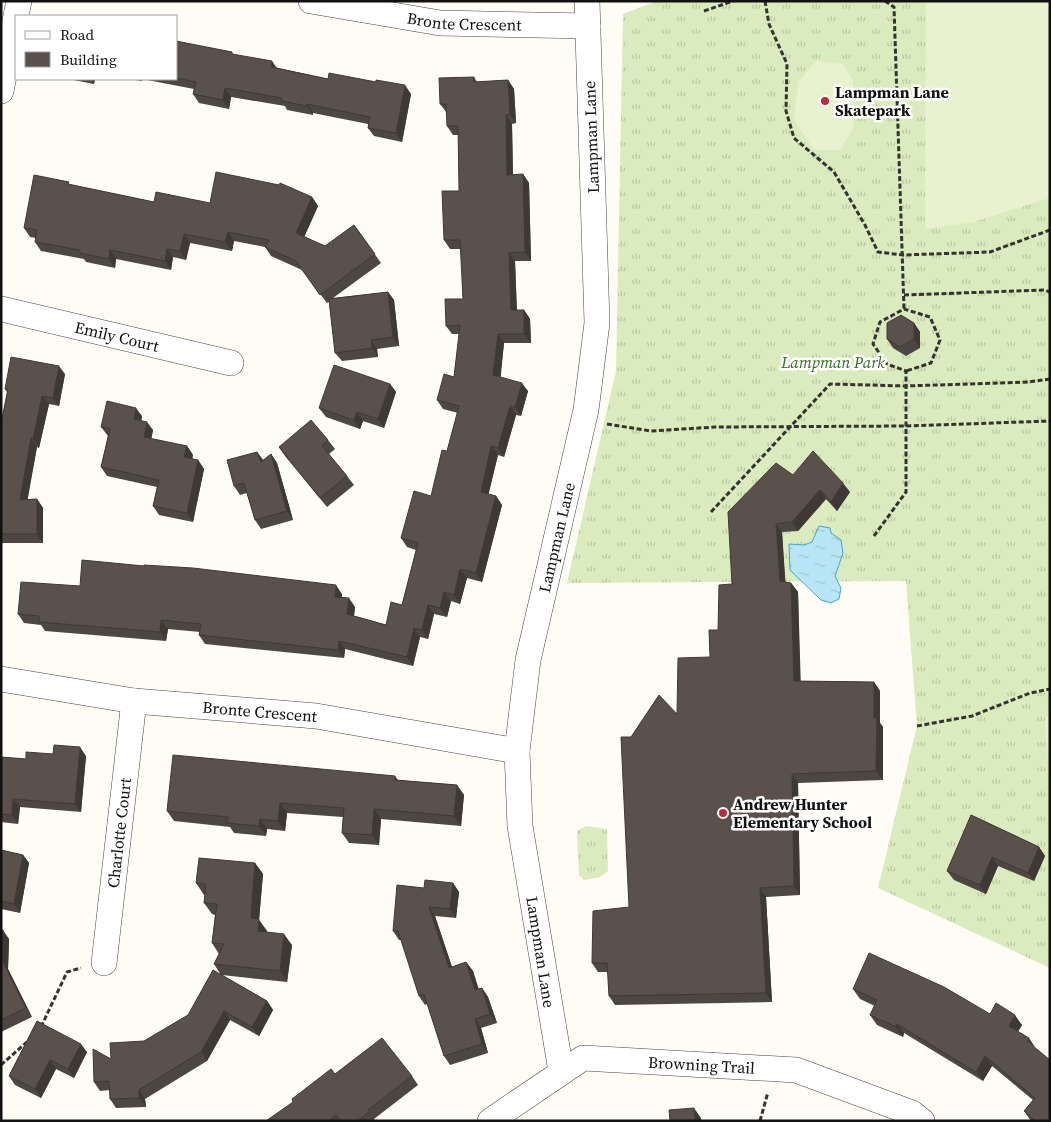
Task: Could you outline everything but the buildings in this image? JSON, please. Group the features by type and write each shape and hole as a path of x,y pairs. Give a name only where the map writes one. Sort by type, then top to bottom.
{"street":[{"path":"16,15 19,1"},
{"name":"Bronte Crescent","path":"311,1 440,23 588,26"},
{"name":"Lampman Lane","path":"561,1071 520,826 517,751 528,660 584,421 597,323 587,1"},
{"path":"1,91 15,21"},
{"name":"Emily Court","path":"1,309 231,364"},
{"name":"Bronte Crescent","path":"1,679 134,701 316,716 517,751"},
{"name":"Charlotte Court","path":"104,963 134,701"},
{"name":"Browning Trail","path":"490,1121 582,1058 796,1070 912,1114 922,1121"}],"path":[{"path":"704,11 733,1"},
{"path":"765,1 769,24 787,64 786,111 794,138 834,172 865,225 878,252 903,255 990,252 1050,230"},
{"path":"886,1 894,7 904,309"},
{"path":"904,295 1045,290 1050,292"},
{"path":"904,309 930,317 940,340 931,363 906,371 887,364 873,344 880,322 904,309"},
{"path":"874,536 906,492 906,371"},
{"path":"711,512 830,384 906,386 1028,382 1050,378"},
{"path":"584,421 651,431 715,427 906,426 1050,421"},
{"path":"917,726 972,716 1030,693 1050,688"},
{"path":"39,1031 67,972 104,963"},
{"path":"1,1065 33,1037"}],"green space":[{"name":"Lampman Park","path":"657,1 1050,1 1050,968 878,888 917,726 906,581 567,583 616,371 623,14"},
{"path":"926,1 1050,1 1050,198 973,222 925,229"},
{"name":"Lampman Lane Skatepark","path":"816,61 843,64 853,80 854,127 840,150 814,150 794,120 798,82"},
{"path":"1050,715 1050,790 1045,718"},
{"path":"586,826 607,830 608,871 600,877 584,880 579,875 577,831"}],"water":[{"path":"819,526 830,528 831,533 841,540 843,553 835,576 841,588 839,599 831,603 821,600 790,570 789,544 804,545 812,542"}],"place":[{"name":"Lampman Lane Skatepark","path":"825,101"},
{"name":"Andrew Hunter Elementary School","path":"723,813"}]}
